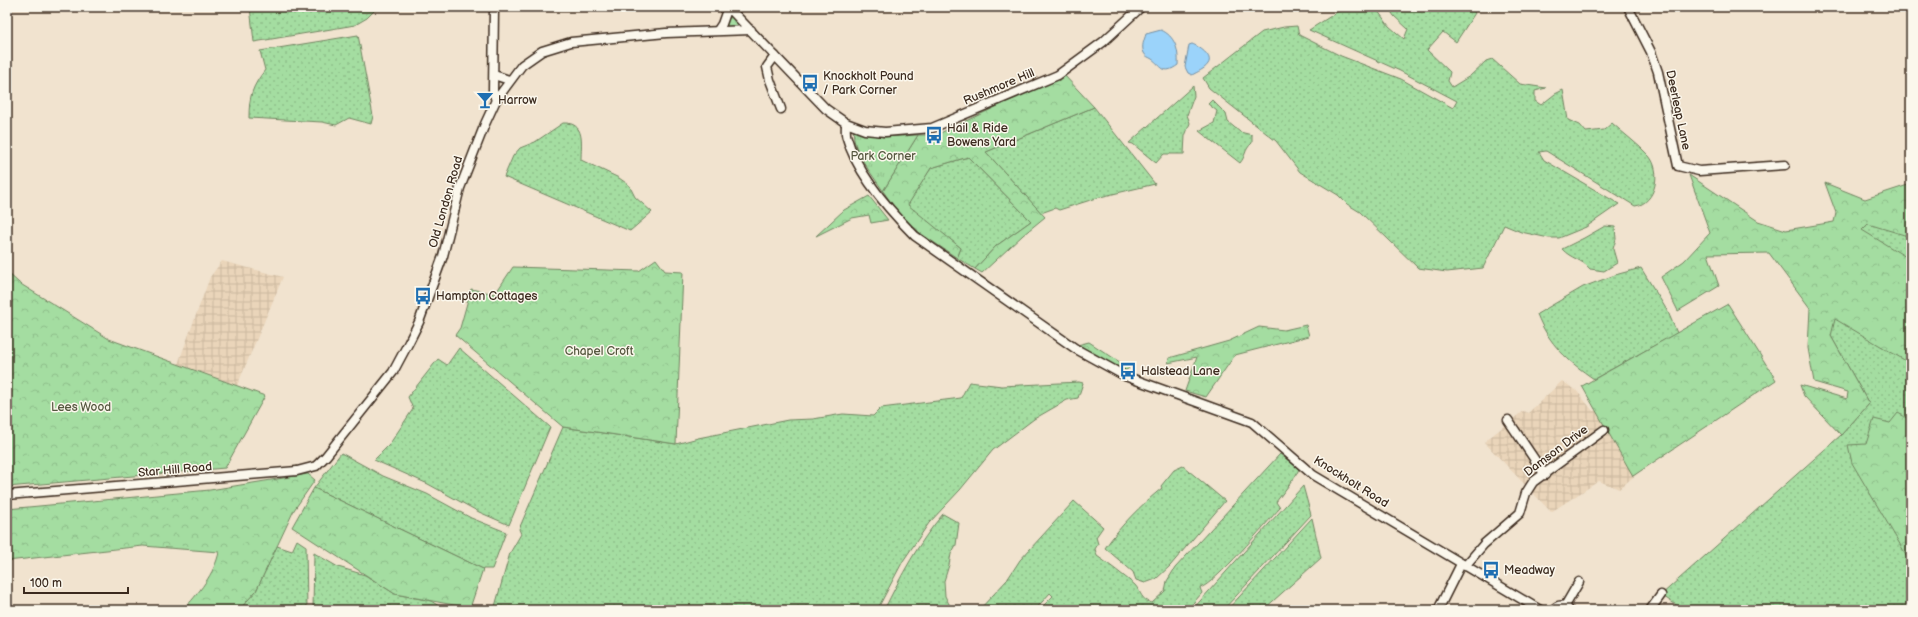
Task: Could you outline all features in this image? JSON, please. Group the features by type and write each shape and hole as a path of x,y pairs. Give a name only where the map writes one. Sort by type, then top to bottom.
{"street":[{"path":"494,7 493,96 496,100"},
{"path":"718,30 722,24 728,7"},
{"name":"Rushmore Hill","path":"728,7 826,109 846,123 865,130 885,132 932,128 1058,75 1103,42 1141,7"},
{"name":"Deerleap Lane","path":"1628,7 1651,52 1658,72 1678,166 1699,171 1785,165"},
{"name":"Old London Road","path":"335,445 393,372 419,322 443,256 463,180 496,100 509,80 522,65 536,54 563,44 636,35 718,30 751,30"},
{"path":"775,56 767,67 770,80 781,109"},
{"path":"494,75 509,80"},
{"name":"Knockholt Road","path":"846,123 846,138 859,166 897,219 915,236 1076,349 1125,376 1252,422 1314,475 1540,610"},
{"path":"1508,420 1545,475"},
{"name":"Damson Drive","path":"1438,610 1463,565 1484,544 1515,519 1522,508 1528,487 1604,430"},
{"name":"Star Hill Road","path":"7,495 297,472 316,466 335,445"},
{"path":"1553,610 1556,606 1567,608 1578,582"},
{"path":"1650,610 1661,595"}],"shaded area":[{"path":"222,261 283,277 237,386 178,364 210,277"},
{"path":"1562,381 1576,390 1593,411 1603,410 1651,462 1619,489 1599,481 1551,512 1484,442 1523,411 1528,413"}],"green space":[{"path":"250,7 378,7 367,18 355,25 254,42"},
{"path":"1345,7 1375,7 1389,26 1404,39 1408,29 1394,16 1388,7 1470,7 1475,13 1456,42 1443,32 1427,50 1450,72 1448,81 1452,87 1470,76 1486,61 1492,59 1520,84 1546,88 1535,91 1535,101 1541,105 1555,94 1563,90 1568,120 1580,125 1586,132 1604,130 1612,123 1649,156 1653,162 1656,178 1652,193 1642,204 1635,206 1546,151 1539,152 1544,160 1619,204 1586,227 1559,238 1549,238 1521,232 1504,225 1483,268 1447,272 1418,268 1360,212 1347,204 1338,195 1300,172 1276,141 1209,88 1203,78 1262,32 1284,27 1297,26 1299,35 1341,56 1401,79 1453,108 1457,101 1400,71 1309,30"},
{"path":"728,13 741,25 741,28 723,27"},
{"path":"358,35 373,116 371,124 349,118 336,125 322,122 249,118 252,92 265,70 260,51"},
{"path":"1064,75 1094,107 986,152 1045,217 982,273 975,269 996,246 1031,221 968,157 931,168 908,205 961,248 957,258 920,233 901,217 883,191 918,135 936,135"},
{"path":"1193,86 1194,96 1187,115 1190,123 1185,136 1184,154 1164,154 1156,163 1133,144 1129,143"},
{"path":"1212,100 1226,114 1228,122 1240,132 1252,135 1252,143 1240,163 1199,131 1214,123 1217,111 1208,104"},
{"path":"1094,107 1155,184 1100,197 1059,210 1055,208 1041,213 986,152"},
{"path":"563,123 576,126 579,130 581,135 581,160 619,178 629,185 635,197 652,212 630,231 504,177 513,156 520,148 535,142"},
{"name":"Park Corner","path":"854,129 883,137 918,135 883,191 863,162 855,145"},
{"path":"968,157 1031,221 996,246 975,269 957,258 961,248 907,206 931,168"},
{"path":"1689,175 1758,221 1786,230 1834,222 1836,213 1825,183 1865,199 1911,184 1911,237 1868,224 1862,230 1911,260 1911,370 1906,361 1835,319 1831,336 1869,404 1841,435 1804,396 1800,385 1847,399 1848,392 1814,382 1808,348 1810,308 1769,253 1708,254 1719,286 1678,311 1661,277 1684,261 1710,233"},
{"path":"1911,184 1911,610 1684,610 1661,595 1841,435 1869,404 1831,336 1834,222"},
{"path":"869,196 888,220 871,223 869,215 852,218 816,236 844,210"},
{"path":"1605,226 1615,227 1616,239 1613,249 1617,263 1604,271 1590,269 1584,263 1569,255 1562,249 1584,238"},
{"name":"Chapel Croft","path":"656,259 665,271 683,272 676,444 563,427 455,335 460,328 471,289 495,294 513,267 639,271"},
{"path":"1641,268 1668,312 1677,333 1594,379 1576,366 1560,351 1547,335 1537,314 1583,287 1615,275"},
{"name":"Lees Wood","path":"7,272 19,283 109,339 265,396 225,468 7,487"},
{"path":"1728,304 1776,380 1633,476 1582,386"},
{"path":"1306,325 1309,336 1235,355 1206,397 1185,391 1197,357 1168,363 1169,358 1229,341 1259,327 1284,330"},
{"path":"1089,342 1129,368 1124,372 1077,345"},
{"path":"459,348 550,427 509,525 479,512 428,484 374,460 389,445 413,409 408,397 438,359 447,365"},
{"path":"969,382 1002,386 1083,383 1078,398 1067,400 1034,419 993,450 960,490 929,523 903,561 877,610 494,610 510,553 521,534 519,529 563,427 676,444 698,438 788,420 813,419 843,414 873,416 881,408 961,398"},
{"path":"1898,413 1911,420 1911,563 1852,463 1848,445 1866,444 1874,419 1890,423"},
{"path":"341,453 383,476 427,494 471,518 506,532 492,569 483,569 314,488"},
{"path":"1280,454 1299,469 1295,477 1276,502 1280,508 1217,576 1200,588 1202,593 1187,610 1039,610 1053,596 1050,593 1035,610 979,610 1007,580 1020,560 1074,501 1103,527 1096,537 1098,544 1095,549 1097,556 1135,585 1143,598 1152,603 1165,591 1167,581 1175,568"},
{"path":"1183,466 1225,501 1170,566 1156,579 1145,583 1136,580 1133,572 1105,548 1131,516 1162,488 1161,486 1174,470"},
{"path":"308,474 315,480 294,510 256,591 239,610 183,610 200,590 210,575 219,552 143,546 7,561 7,509 210,490"},
{"path":"1303,486 1311,515 1223,610 1192,610"},
{"path":"314,488 483,569 470,608 395,594 292,527"},
{"path":"943,514 959,523 956,545 951,554 944,581 945,596 952,610 884,610 918,548"},
{"path":"1312,518 1321,558 1263,610 1227,610"},
{"path":"297,540 306,546 307,610 239,610 256,591 277,546 292,551"},
{"path":"314,553 338,567 365,575 395,594 431,601 445,610 313,610"}],"water":[{"path":"1161,30 1173,40 1178,54 1178,65 1169,70 1163,69 1146,55 1143,50 1146,34"},
{"path":"1192,44 1207,55 1209,61 1205,67 1192,75 1188,73 1185,67 1189,45"}],"place":[{"name":"Knockholt Pound / Park Corner","path":"810,83"},
{"name":"Harrow","path":"485,100"},
{"name":"Hail & Ride Bowens Yard","path":"934,135"},
{"name":"Hampton Cottages","path":"423,296"},
{"name":"Halstead Lane","path":"1128,371"},
{"name":"Meadway","path":"1491,570"}]}
